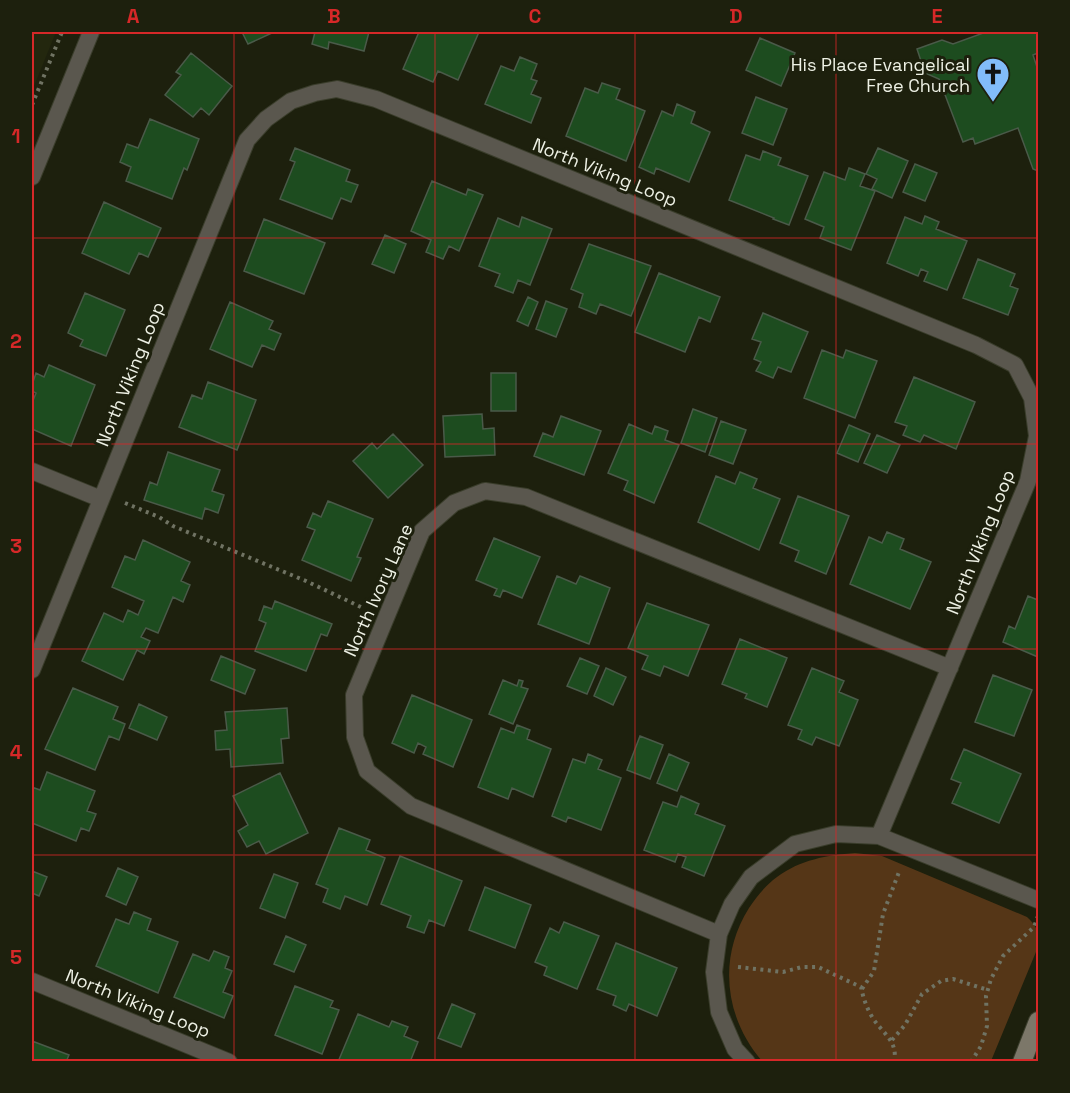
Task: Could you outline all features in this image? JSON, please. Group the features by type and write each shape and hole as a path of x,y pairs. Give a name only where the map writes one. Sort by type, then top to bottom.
{"street":[{"path":"32,177 91,32"},
{"name":"North Viking Loop","path":"32,670 247,140 266,119 291,101 337,89 387,103 976,345 1015,365 1032,398 1037,436 1028,481 879,836"},
{"path":"32,471 101,499"},
{"name":"North Ivory Lane","path":"719,934 411,806 368,771 355,737 354,695 422,531 454,503 485,491 526,497 950,668"},
{"path":"747,1062 735,1049 719,1012 714,972 719,934 732,904 751,877 795,844 836,834 879,836 1038,900"},
{"name":"North Viking Loop","path":"32,981 229,1062"},
{"path":"1022,1062 1038,1021"}],"path":[{"path":"32,105 62,32"},
{"path":"125,503 363,608"},
{"path":"861,989 873,971 883,914 899,872"},
{"path":"971,1062 981,1046 987,1026 986,996 991,979 1003,956 1034,927 1038,915"},
{"path":"738,967 783,972 802,967 818,967 861,987 875,1023 892,1040 896,1054 894,1062"},
{"path":"892,1040 905,1025 922,994 941,981 953,979 988,990"}],"shaded area":[{"path":"32,32 56,32 32,91"},
{"path":"855,853 882,856 1027,917 1036,927 1038,947 991,1061 762,1061 749,1044 733,1006 729,966 739,927 749,908 769,884 795,866 824,857"}],"building":[{"path":"242,32 274,32 248,44"},
{"path":"315,32 369,32 364,51 329,42 328,49 312,44"},
{"path":"419,32 479,32 458,80 438,71 433,82 403,69"},
{"name":"His Place Evangelical Free Church","path":"986,32 1038,32 1038,53 1033,55 1038,70 1038,171 1033,169 1018,128 975,144 973,138 963,142 939,79 925,73 917,49 942,40 953,44"},
{"path":"760,38 795,53 781,86 746,70"},
{"path":"191,53 232,86 209,115 201,108 193,117 165,95 181,75 176,72"},
{"path":"520,57 537,64 531,79 537,81 531,94 541,98 531,123 485,104 501,66 514,71"},
{"path":"602,83 620,89 616,99 645,111 626,161 566,136 585,88 598,93"},
{"path":"756,97 787,109 773,145 742,133"},
{"path":"677,104 695,112 691,123 710,132 689,182 656,168 654,174 639,167 662,111 673,116"},
{"path":"150,119 199,139 172,199 126,181 131,167 120,162 127,144 138,148"},
{"path":"295,148 350,170 346,181 358,185 351,202 341,198 332,219 280,199 295,162 290,160"},
{"path":"878,148 908,161 892,198 872,189 877,179 866,174"},
{"path":"763,151 781,158 778,165 808,176 789,225 729,200 746,155 760,160"},
{"path":"915,164 937,173 925,201 903,192"},
{"path":"849,168 865,174 860,186 875,191 851,250 820,238 824,227 805,219 824,172 845,180"},
{"path":"432,181 466,195 468,189 483,195 459,251 449,246 443,259 426,252 431,240 411,231"},
{"path":"104,202 161,228 148,257 139,253 129,274 82,253"},
{"path":"925,216 939,222 936,229 967,241 947,290 924,281 928,272 921,269 918,276 887,263 905,217 922,224"},
{"path":"522,217 552,229 530,285 518,280 513,293 495,286 500,274 479,266 498,218 519,227"},
{"path":"264,219 325,243 304,294 244,271"},
{"path":"385,235 406,244 394,273 372,264"},
{"path":"589,244 651,266 631,316 600,304 596,314 579,307 583,294 571,289"},
{"path":"978,259 1015,274 1010,286 1018,289 1008,315 963,298"},
{"path":"659,273 720,297 710,322 699,317 685,352 635,332"},
{"path":"85,293 125,310 106,356 80,346 83,340 68,333"},
{"path":"528,297 538,302 528,326 517,321"},
{"path":"546,301 567,309 556,337 536,329"},
{"path":"230,302 273,321 269,329 281,334 274,350 262,345 252,367 210,349"},
{"path":"763,313 808,332 791,372 778,367 773,378 756,371 761,362 754,359 761,342 752,339"},
{"path":"822,350 843,358 846,350 877,361 855,418 804,398"},
{"path":"49,365 95,385 71,446 32,429 32,403 36,393 32,391 32,385 36,373 44,377"},
{"path":"491,373 516,373 516,411 491,411"},
{"path":"914,377 975,402 956,449 924,435 920,442 903,435 907,426 895,422"},
{"path":"208,382 256,400 237,450 179,427 192,395 202,399"},
{"path":"693,409 717,418 705,452 681,443"},
{"path":"482,414 483,429 494,428 495,455 445,457 443,416"},
{"path":"561,416 601,431 584,475 534,456 543,433 553,437"},
{"path":"721,421 746,430 733,464 709,455"},
{"path":"629,424 652,434 655,426 668,431 665,440 679,445 654,503 624,490 628,481 608,473"},
{"path":"849,425 870,434 858,462 837,453"},
{"path":"393,434 423,465 388,498 353,461 372,443 377,449"},
{"path":"877,435 900,445 887,473 864,463"},
{"path":"168,452 220,470 212,491 224,495 218,513 205,508 202,519 144,500 150,482 157,485"},
{"path":"740,472 757,479 753,488 780,499 759,550 698,522 716,476 735,484"},
{"path":"798,496 849,516 826,574 795,561 799,551 780,543"},
{"path":"328,501 373,519 357,557 361,558 351,581 302,560 315,530 307,527 313,513 321,517"},
{"path":"887,532 904,539 900,549 931,562 910,609 850,584 869,537 882,543"},
{"path":"494,538 540,557 522,598 503,590 500,597 494,595 497,589 476,580"},
{"path":"143,540 190,562 181,581 190,585 183,602 173,597 158,633 146,628 141,637 150,641 144,654 137,650 123,680 82,661 104,613 123,622 128,610 138,615 144,601 112,587 125,556 135,560"},
{"path":"557,576 576,584 580,576 610,588 589,644 538,624"},
{"path":"1028,596 1038,600 1038,657 1003,642 1009,626 1015,629"},
{"path":"275,601 332,624 327,636 321,634 306,671 255,651 266,623 259,620 264,606 272,609"},
{"path":"647,603 709,625 688,676 664,666 660,676 642,669 648,656 628,648"},
{"path":"740,639 787,658 767,707 745,698 747,694 722,684"},
{"path":"221,656 255,670 245,694 211,680"},
{"path":"580,658 599,666 587,694 567,686"},
{"path":"606,668 626,677 613,705 594,696"},
{"path":"812,668 844,681 839,692 858,700 839,746 816,737 812,745 798,739 802,730 788,725"},
{"path":"993,675 1032,690 1014,736 975,722"},
{"path":"503,680 517,686 519,680 523,681 521,687 528,689 513,724 489,714"},
{"path":"73,688 118,707 113,719 125,724 119,740 109,736 95,770 45,749"},
{"path":"412,695 472,720 453,767 423,754 426,747 418,743 414,753 392,743"},
{"path":"139,704 167,717 157,740 129,728"},
{"path":"287,708 289,738 281,739 283,763 231,767 230,749 216,750 215,731 227,730 225,712"},
{"path":"517,725 530,730 527,739 551,749 533,797 512,788 508,799 478,787 501,728 514,733"},
{"path":"640,736 663,745 650,779 627,770"},
{"path":"964,749 1021,774 999,823 952,803 961,783 951,779"},
{"path":"588,754 602,760 598,769 621,778 601,830 568,817 566,822 552,816 573,759 585,763"},
{"path":"669,754 689,763 677,791 657,783"},
{"path":"47,772 95,791 87,811 96,814 89,831 81,828 76,841 32,823 32,787 40,790"},
{"path":"280,773 308,833 266,854 259,841 247,847 238,831 248,825 233,796"},
{"path":"681,796 699,804 695,814 725,826 704,876 682,867 686,857 678,854 675,862 644,850 663,802 677,807"},
{"path":"339,828 370,840 366,850 385,858 367,905 345,896 340,909 323,902 328,889 316,884"},
{"path":"400,856 462,881 444,926 429,920 424,933 407,927 411,916 381,904"},
{"path":"118,868 138,877 126,905 106,896"},
{"path":"32,871 47,877 39,896 32,893"},
{"path":"274,874 298,883 285,918 260,908"},
{"path":"485,887 531,905 515,948 469,930"},
{"path":"134,912 151,919 147,930 178,942 158,993 96,966 116,919 129,924"},
{"path":"564,922 599,936 577,989 544,975 547,967 535,962 550,928 559,933"},
{"path":"286,936 306,945 294,972 274,964"},
{"path":"616,943 677,968 657,1016 629,1004 626,1011 613,1005 616,996 597,989"},
{"path":"214,951 229,957 225,968 232,971 223,992 233,996 224,1018 174,997 193,954 209,961"},
{"path":"295,986 333,1001 330,1007 339,1010 322,1054 275,1035"},
{"path":"452,1004 475,1014 461,1047 438,1038"},
{"path":"358,1014 389,1027 392,1021 408,1027 404,1036 418,1042 410,1062 338,1062"},
{"path":"32,1041 69,1055 66,1062 32,1062"}],"place":[{"name":"His Place Evangelical Free Church","path":"993,103"}]}
